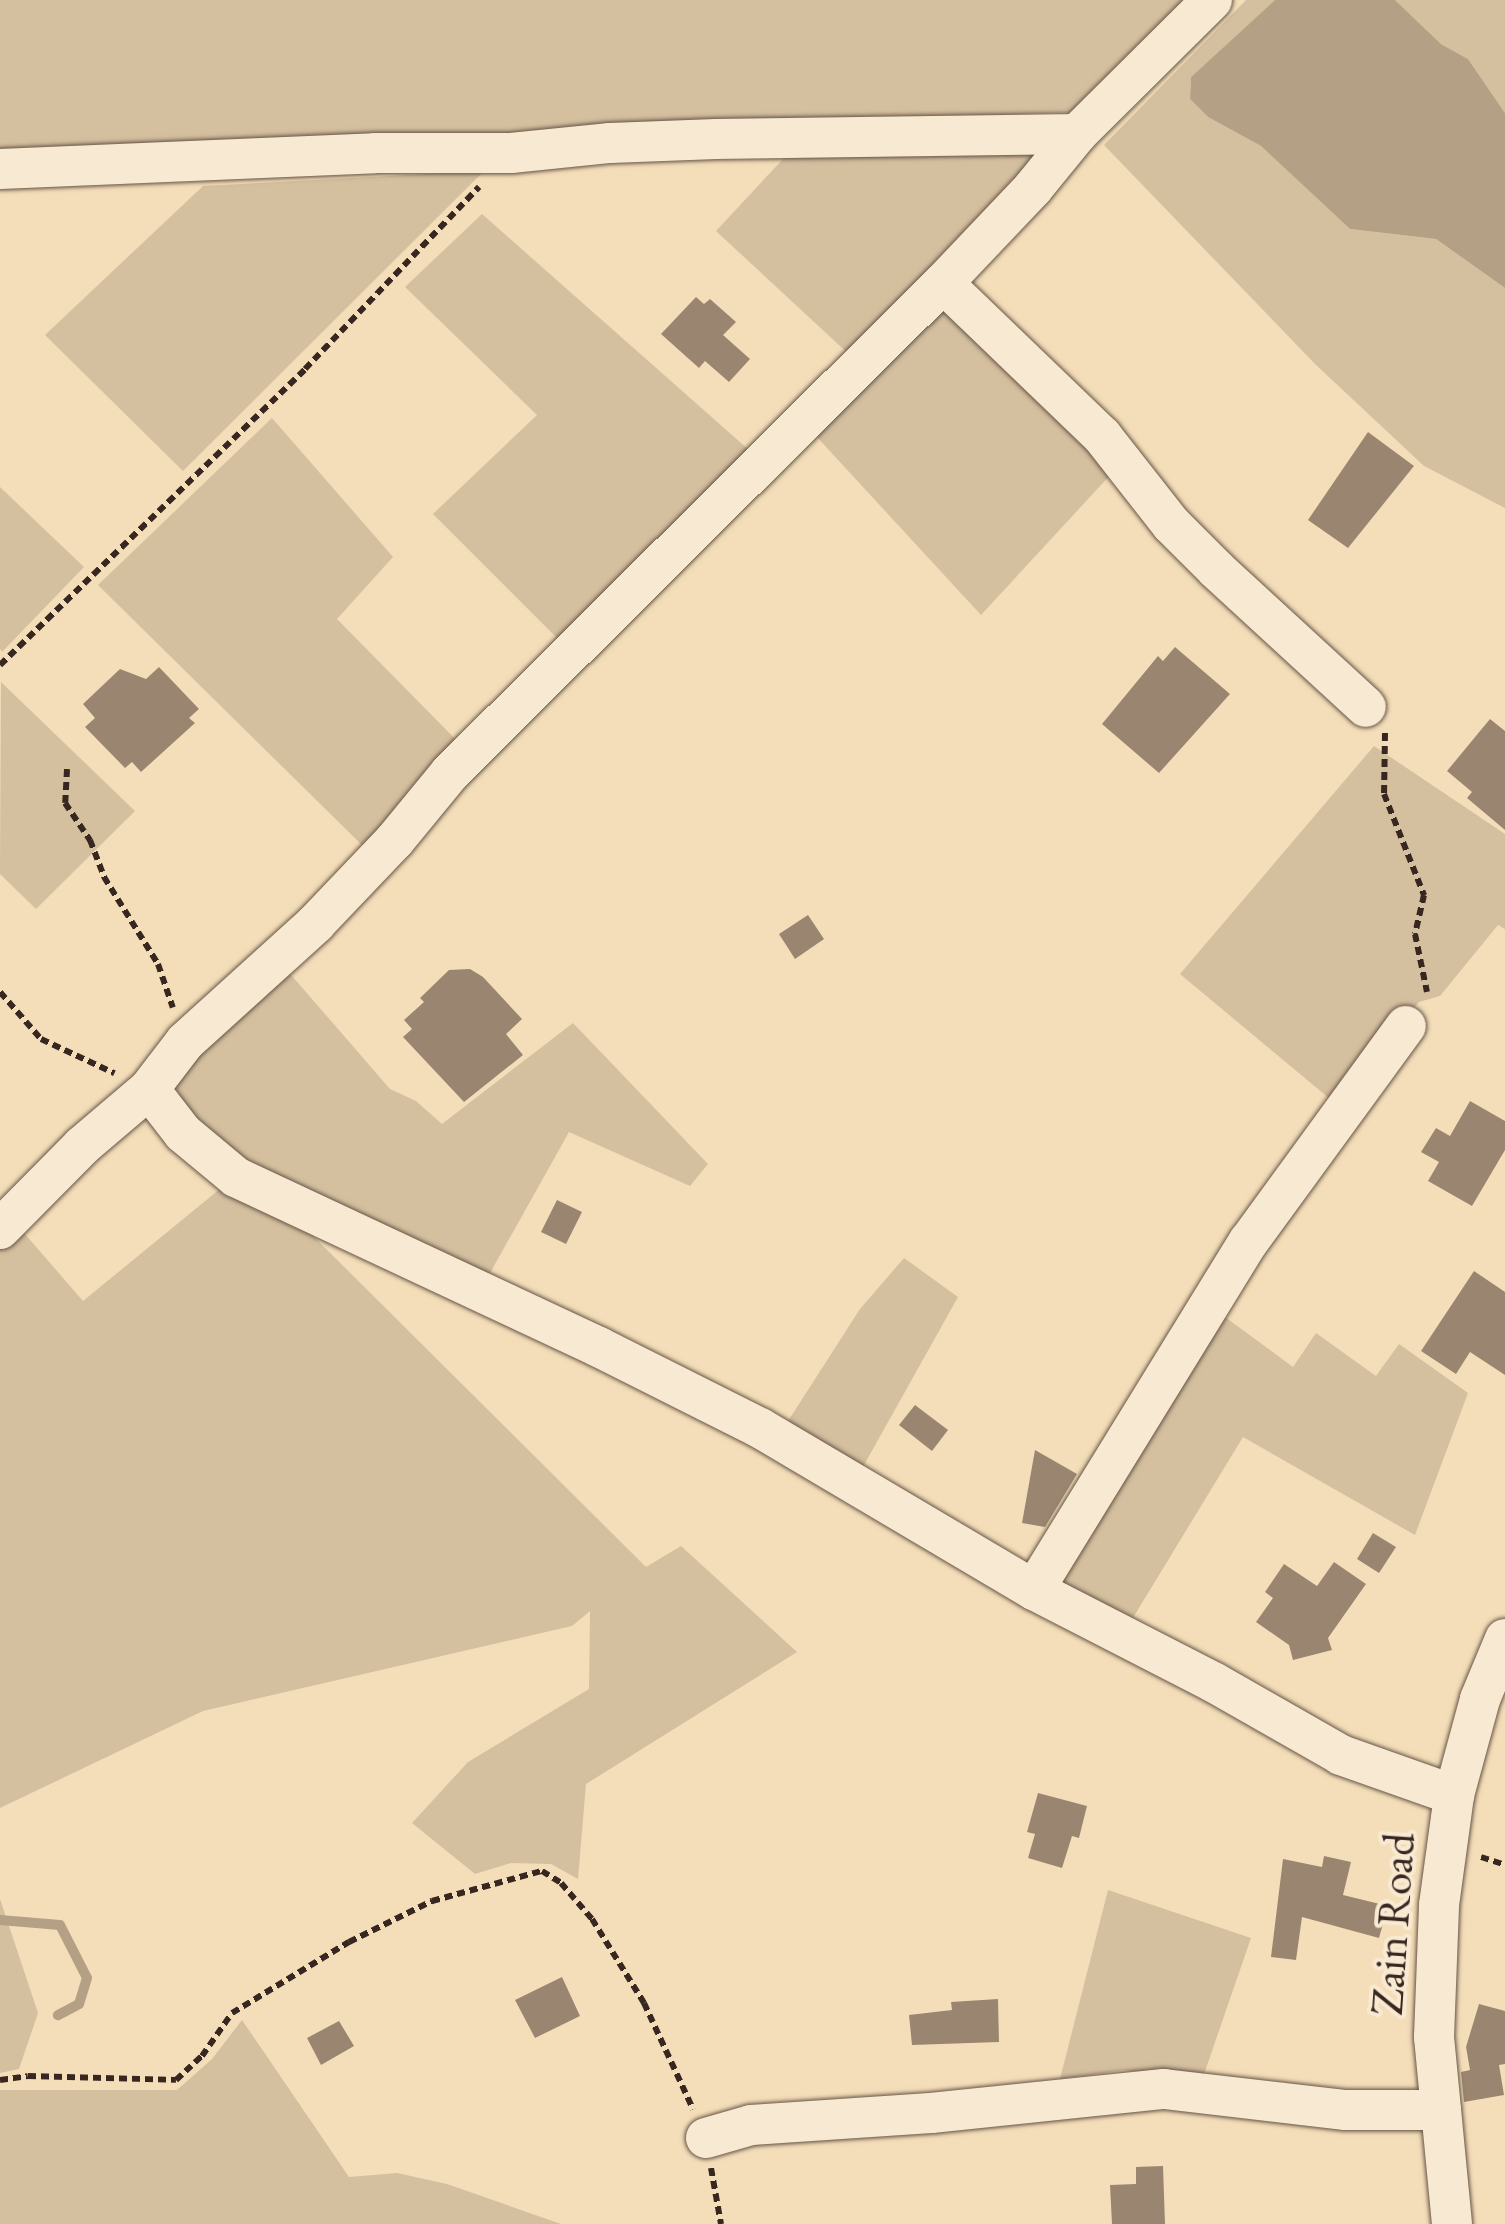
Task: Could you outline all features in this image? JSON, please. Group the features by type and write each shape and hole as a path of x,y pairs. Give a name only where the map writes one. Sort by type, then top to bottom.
{"street":[{"path":"0,1229 82,1146 149,1089 185,1042 315,924 450,773 944,283 1033,188 1076,134 1212,0"},
{"path":"0,169 375,153 511,153 716,139 1076,134"},
{"path":"944,283 1102,436 1204,558 1366,707"},
{"path":"1034,1590 1249,1241 1406,1026"},
{"path":"149,1089 183,1133 236,1177 760,1428 1034,1590 1366,1768 1454,1795"},
{"name":"Zain Road","path":"1452,2224 1441,2110 1434,1967 1454,1795 1480,1699 1505,1639"},
{"path":"706,2138 770,2123 931,2113 1164,2089 1346,2110 1441,2110"}],"path":[{"path":"0,666 305,369 511,153"},
{"path":"1366,707 1385,728 1384,794 1424,895 1415,934 1427,992"},
{"path":"67,769 66,803 90,840 104,877 158,964 185,1042"},
{"path":"0,992 41,1040 149,1089"},
{"path":"0,2080 28,2076 176,2080 202,2056 232,2013 349,1942 432,1901 542,1870 561,1883 592,1920 634,1986 706,2138 721,2224"}],"shaded area":[{"path":"0,0 1192,0 1072,112 0,157"},
{"path":"1246,0 1275,0 1191,77 1190,99 1208,117 1261,146 1350,229 1436,239 1505,288 1505,508 1424,466 1315,364 1104,145"},
{"path":"1275,0 1395,0 1441,44 1468,59 1505,113 1505,288 1436,239 1350,229 1261,146 1208,117 1190,99 1191,77"},
{"path":"1395,0 1505,0 1505,113 1468,59 1441,44"},
{"path":"1029,148 1043,165 853,358 716,231 784,158"},
{"path":"484,171 183,471 45,335 203,186"},
{"path":"482,214 758,458 569,650 433,514 537,415 405,287"},
{"path":"944,304 1113,472 981,615 815,435"},
{"path":"272,418 393,557 337,619 470,754 369,852 98,585"},
{"path":"0,487 84,567 2,652 0,649"},
{"path":"1,682 135,811 36,909 0,874"},
{"path":"1374,746 1505,834 1505,929 1498,925 1440,996 1419,1002 1336,1104 1180,974"},
{"path":"286,969 390,1089 416,1101 442,1124 573,1023 708,1164 690,1186 569,1132 485,1282 194,1138 174,1081"},
{"path":"226,1184 294,1217 646,1567 681,1546 797,1652 586,1784 578,1879 551,1864 511,1863 475,1874 412,1823 468,1762 589,1689 590,1611 572,1626 203,1711 0,1808 0,1244 18,1226 83,1301"},
{"path":"904,1258 958,1297 859,1474 781,1432 860,1309"},
{"path":"1225,1317 1293,1367 1316,1333 1376,1376 1399,1344 1468,1393 1415,1535 1243,1437 1128,1626 1052,1593"},
{"path":"1108,1890 1251,1938 1202,2080 1124,2070 1060,2079"},
{"path":"0,1899 38,2013 19,2069 0,2073"},
{"path":"242,2020 349,2177 397,2173 447,2184 561,2224 0,2224 0,2090 177,2090 212,2059"}],"building":[{"path":"696,297 704,304 710,299 736,322 723,335 750,359 729,382 705,361 699,368 661,334"},
{"path":"1368,432 1414,466 1348,548 1308,520"},
{"path":"1175,647 1230,694 1159,773 1102,724 1158,656 1163,661"},
{"path":"159,667 199,709 189,718 195,723 141,772 132,762 125,768 85,727 95,718 83,704 120,669 146,679"},
{"path":"1490,719 1505,731 1505,830 1467,798 1472,792 1447,771"},
{"path":"808,915 824,939 795,959 779,934"},
{"path":"470,969 483,977 522,1019 506,1034 523,1055 464,1102 403,1037 412,1029 404,1020 424,1002 420,998 449,970"},
{"path":"1470,1101 1505,1121 1505,1150 1472,1206 1428,1181 1439,1162 1421,1152 1436,1128 1450,1136"},
{"path":"557,1200 582,1212 566,1244 541,1232"},
{"path":"1474,1271 1505,1292 1505,1375 1470,1352 1456,1374 1421,1351"},
{"path":"915,1405 948,1430 932,1451 899,1425"},
{"path":"1035,1450 1077,1474 1045,1527 1022,1523"},
{"path":"1373,1533 1396,1547 1379,1573 1357,1559"},
{"path":"1334,1562 1366,1584 1328,1638 1332,1650 1293,1660 1289,1645 1256,1622 1273,1598 1265,1592 1284,1564 1317,1586"},
{"path":"1038,1793 1087,1806 1079,1838 1072,1836 1062,1868 1028,1858 1035,1834 1027,1832"},
{"path":"1324,1856 1351,1862 1343,1895 1388,1906 1379,1938 1302,1917 1296,1960 1271,1957 1283,1859 1322,1867"},
{"path":"562,1977 580,2016 535,2038 515,2000"},
{"path":"998,1999 999,2042 912,2045 909,2015 952,2010 951,2002"},
{"path":"1479,2004 1505,2011 1505,2064 1499,2065 1504,2095 1464,2102 1461,2072 1470,2070 1466,2047"},
{"path":"339,2021 354,2046 321,2065 307,2038"},
{"path":"1163,2166 1165,2224 1112,2224 1110,2185 1136,2184 1136,2167"}],"waterway":[{"path":"0,1920 60,1925 87,1978 79,2004 58,2015"}]}
